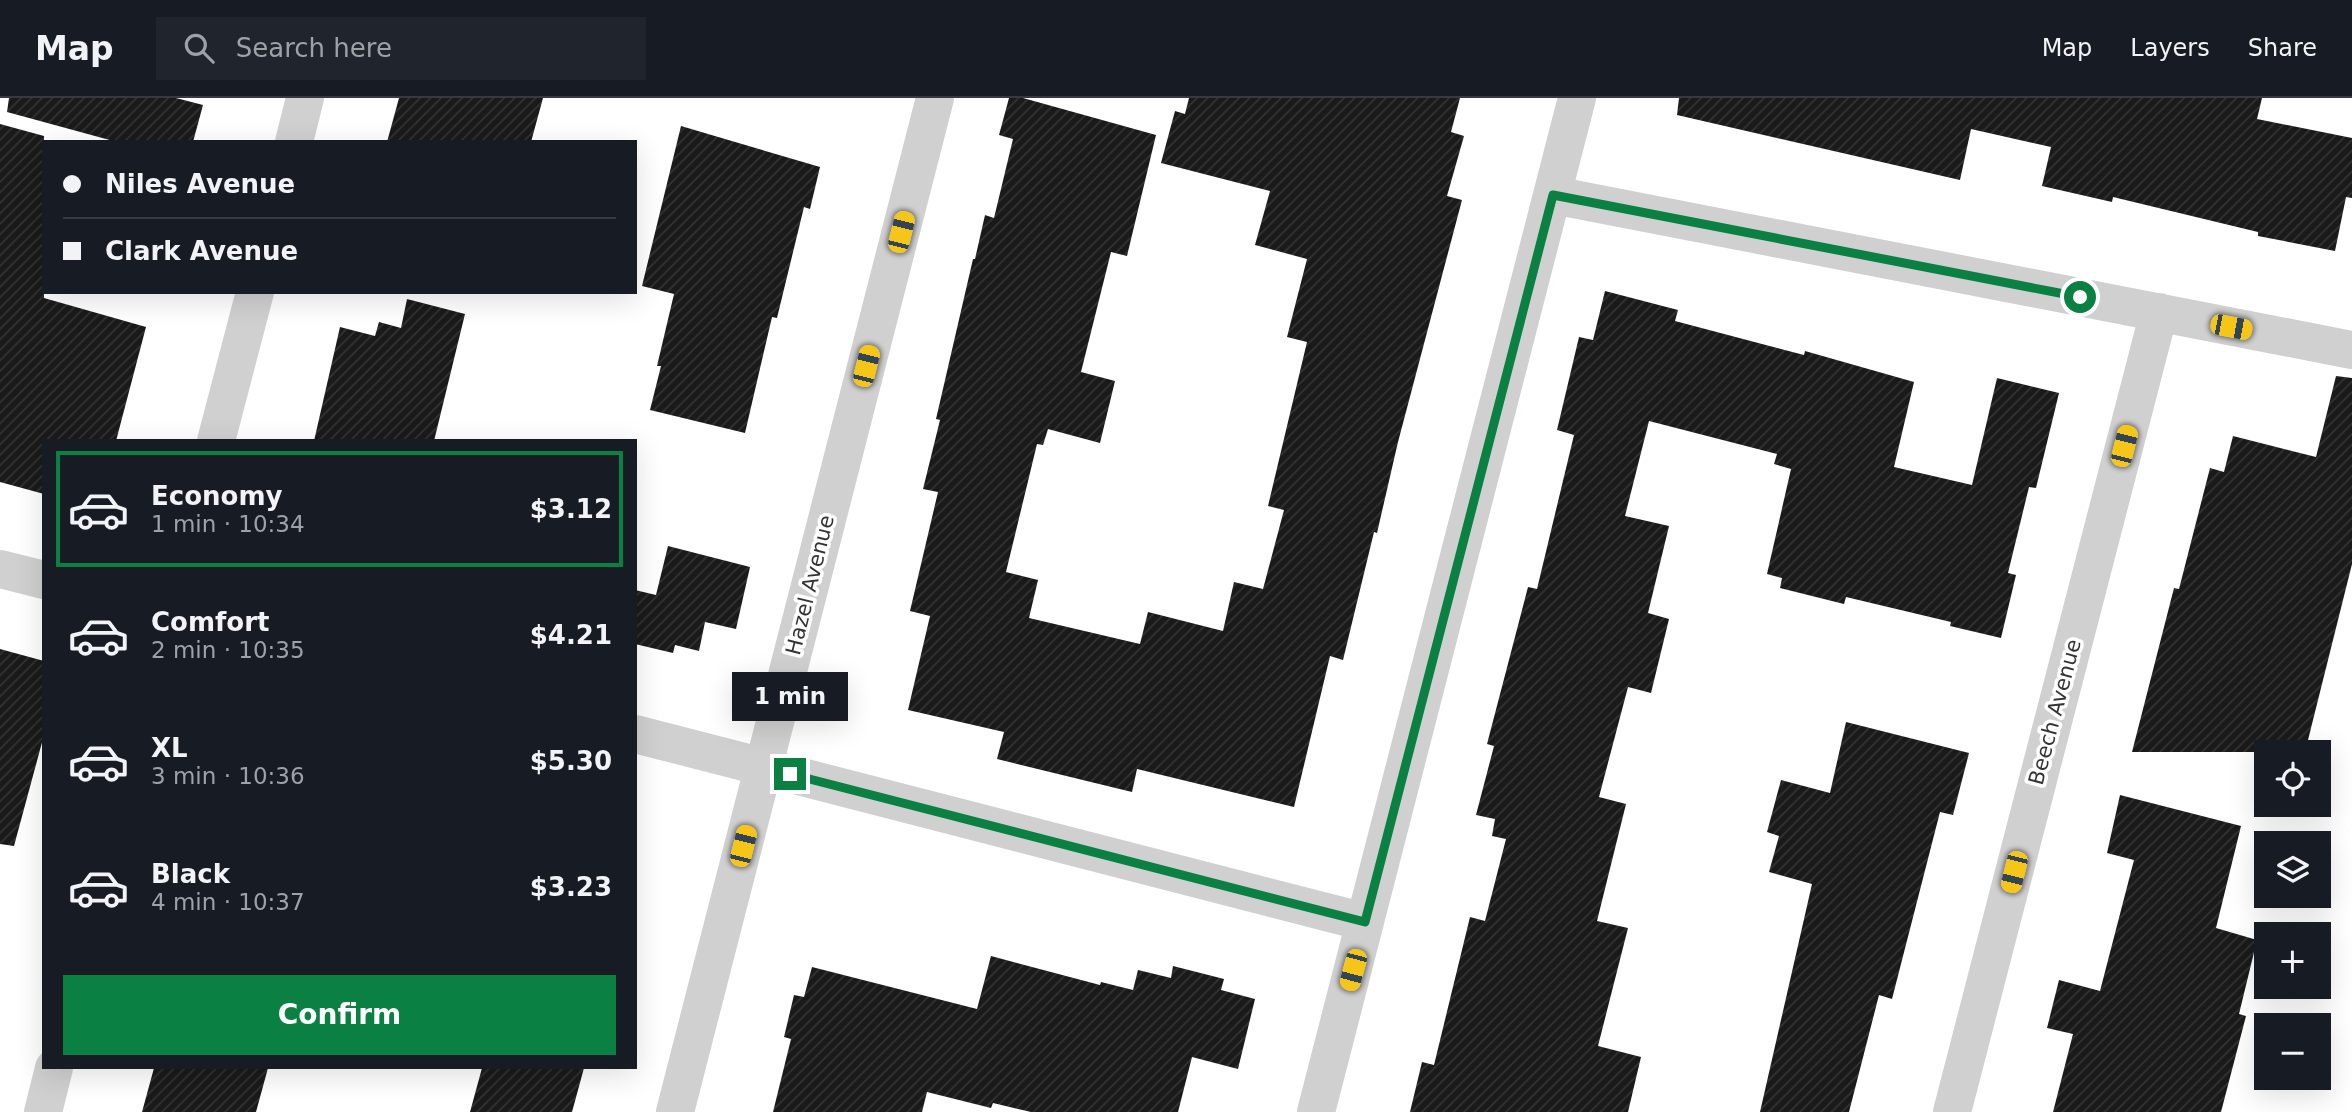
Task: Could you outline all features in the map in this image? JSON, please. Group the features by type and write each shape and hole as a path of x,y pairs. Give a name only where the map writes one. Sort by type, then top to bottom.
{"street":[{"path":"294,140 305,98"},
{"name":"Hazel Avenue","path":"675,1112 935,98"},
{"path":"1316,1112 1577,98"},
{"path":"1553,195 2352,350"},
{"path":"217,439 254,294"},
{"name":"Beech Avenue","path":"1952,1112 2159,312"},
{"path":"0,569 42,580"},
{"path":"637,735 1365,922"},
{"path":"43,1112 54,1069"}],"building":[{"path":"9,98 176,98 203,105 194,140 110,140 7,112"},
{"path":"399,98 543,98 532,140 388,140"},
{"path":"1009,98 1023,98 1156,135 1127,256 1111,252 1081,372 1115,381 1100,443 1048,429 1043,445 1037,444 1006,572 1038,580 1029,618 1140,644 1148,612 1223,631 1234,582 1263,589 1284,510 1268,506 1307,342 1287,337 1307,259 1255,245 1270,191 1161,163 1175,111 1185,114 1189,98 1460,98 1451,132 1464,136 1447,196 1462,200 1343,660 1330,656 1294,807 1137,769 1132,792 997,759 1004,732 908,710 930,616 910,611 938,492 923,489 940,420 936,419 973,259 985,215 994,218 1013,139 999,135"},
{"path":"1679,98 2262,98 2257,119 2352,138 2352,198 2346,197 2335,251 2258,236 2258,232 2113,197 2112,202 2042,186 2051,147 1971,129 1960,180 1677,115"},
{"path":"0,124 44,136 44,298 146,327 117,439 42,439 42,493 0,482"},
{"path":"681,126 820,167 810,209 804,207 777,318 772,317 745,433 650,410 674,294 642,286"},
{"path":"1605,291 1678,310 1675,321 1804,355 1805,351 1914,382 1894,467 1972,485 1997,378 2059,393 2036,488 2029,487 2008,573 2016,575 2001,638 1950,626 1951,622 1846,597 1844,604 1780,588 1782,578 1767,574 1791,469 1774,464 1777,454 1649,421 1625,516 1669,526 1648,613 1669,619 1651,693 1628,687 1599,797 1626,804 1597,921 1628,928 1598,1046 1641,1057 1628,1112 1410,1112 1422,1062 1434,1065 1470,917 1485,921 1506,839 1492,836 1495,819 1476,815 1494,746 1487,744 1528,587 1537,589 1574,435 1557,430 1579,337 1593,340"},
{"path":"407,299 465,314 434,439 314,439 340,327 375,336 379,322 401,328"},
{"path":"2336,376 2352,378 2352,564 2308,740 2254,740 2254,752 2132,752 2174,588 2179,589 2210,468 2224,472 2233,436 2316,457"},
{"path":"668,546 750,567 736,629 705,622 699,651 675,645 673,653 637,644 637,590 656,595"},
{"path":"0,649 42,660 42,742 14,846 0,844"},
{"path":"1846,722 1969,753 1953,815 1940,812 1892,999 1879,995 1849,1112 1760,1112 1812,884 1769,872 1779,836 1767,832 1781,780 1830,793"},
{"path":"2120,795 2241,826 2216,928 2254,939 2254,952 2239,1014 2246,1016 2221,1112 2053,1112 2073,1034 2047,1028 2059,980 2100,991 2134,860 2107,853"},
{"path":"991,956 1100,985 1101,982 1133,990 1138,970 1171,978 1173,966 1224,979 1221,990 1255,999 1238,1069 1192,1057 1178,1112 1031,1112 993,1103 991,1108 927,1092 922,1112 773,1112 791,1039 784,1037 794,995 804,997 812,967 977,1009"},
{"path":"154,1069 268,1069 256,1112 142,1112"},
{"path":"482,1069 584,1069 572,1112 470,1112"}],"route":[{"path":"790,774 1365,922 1553,195 2080,297"}]}
